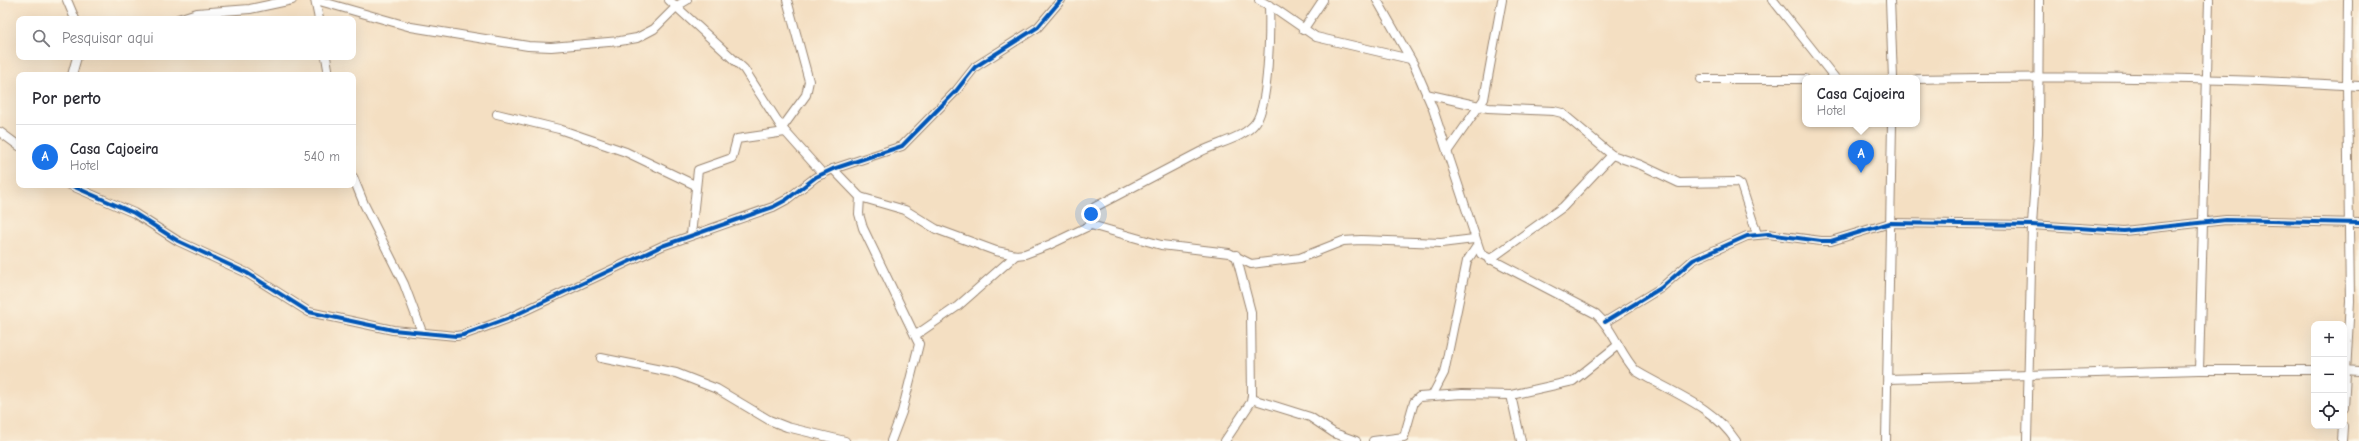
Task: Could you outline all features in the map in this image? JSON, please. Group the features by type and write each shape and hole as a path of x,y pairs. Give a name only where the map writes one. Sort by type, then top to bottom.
{"street":[{"path":"67,0 74,16"},
{"path":"188,16 197,13 250,9 292,0"},
{"path":"318,16 315,0 411,27 528,46 551,47 620,42 637,38 654,29 677,6 687,0"},
{"path":"669,0 744,69 784,130 822,174"},
{"path":"691,236 695,185 698,170 732,158 737,139 784,130 806,95 809,81 787,0"},
{"path":"77,188 134,213 178,241 247,273 309,312 367,325 422,332 463,335 507,319 629,260 773,207 822,174 833,169 902,146 956,91 976,67 1038,27 1061,0"},
{"path":"1259,0 1269,5 1316,38 1410,59"},
{"path":"1303,30 1323,0"},
{"path":"1377,0 1410,59 1426,94 1481,254 1489,260 1586,308 1605,322 1628,363 1636,371 1711,412 1726,426 1736,441"},
{"path":"1447,152 1480,106 1486,92 1502,0"},
{"path":"1773,0 1833,75"},
{"path":"1890,0 1893,75"},
{"path":"2028,441 2032,225 2039,76 2039,0"},
{"path":"2200,370 2209,0"},
{"path":"2346,357 2350,301 2347,85 2348,0"},
{"path":"1091,226 1090,215 1095,207 1200,152 1250,130 1260,114 1265,87 1271,35 1269,5"},
{"path":"73,72 76,60"},
{"path":"326,60 328,72"},
{"path":"1920,78 2039,76 2208,78 2359,86"},
{"path":"1701,79 1802,79"},
{"path":"1426,94 1480,106 1545,110 1562,113 1612,155 1641,165 1678,183 1737,182 1741,185 1757,234"},
{"path":"497,114 559,129 626,152 695,185"},
{"path":"1886,441 1892,127"},
{"path":"0,132 16,144"},
{"path":"1489,260 1563,207 1612,155"},
{"path":"833,169 860,197 905,210 936,229 996,251 1016,254 1025,254 1091,226 1161,245 1236,255 1250,264 1300,258 1344,241 1361,240 1476,243"},
{"path":"356,184 364,204 404,284 422,332"},
{"path":"860,197 859,214 863,228 916,335 918,350 902,412 891,441"},
{"path":"1605,322 1661,288 1693,260 1757,234 1831,241 1890,223 2032,225 2124,231 2204,222 2248,220 2359,223"},
{"path":"1432,396 1444,373 1467,261 1476,243"},
{"path":"916,335 964,302 1016,254"},
{"path":"1225,441 1252,398 1251,312 1236,255"},
{"path":"1373,441 1404,437 1416,399 1432,396 1511,395 1573,381 1618,345"},
{"path":"600,358 676,373 717,389 775,423 845,441"},
{"path":"1888,379 2200,370 2311,370"},
{"path":"2347,370 2359,371"},
{"path":"1511,395 1521,441"},
{"path":"1252,398 1310,417 1334,433 1356,441"},
{"path":"2342,441 2343,429"}],"cycle path":[{"path":"77,188 134,213 178,241 247,273 309,312 393,330 456,336 463,335 507,319 662,246 773,207 786,200 816,177 833,169 902,146 956,91 975,67 1038,27 1061,0"},
{"path":"1605,322 1661,288 1693,260 1747,236 1768,234 1831,241 1890,223 2032,225 2124,231 2226,220 2359,223"}],"place":[{"name":"Casa Cajoeira","path":"1861,173"}]}
